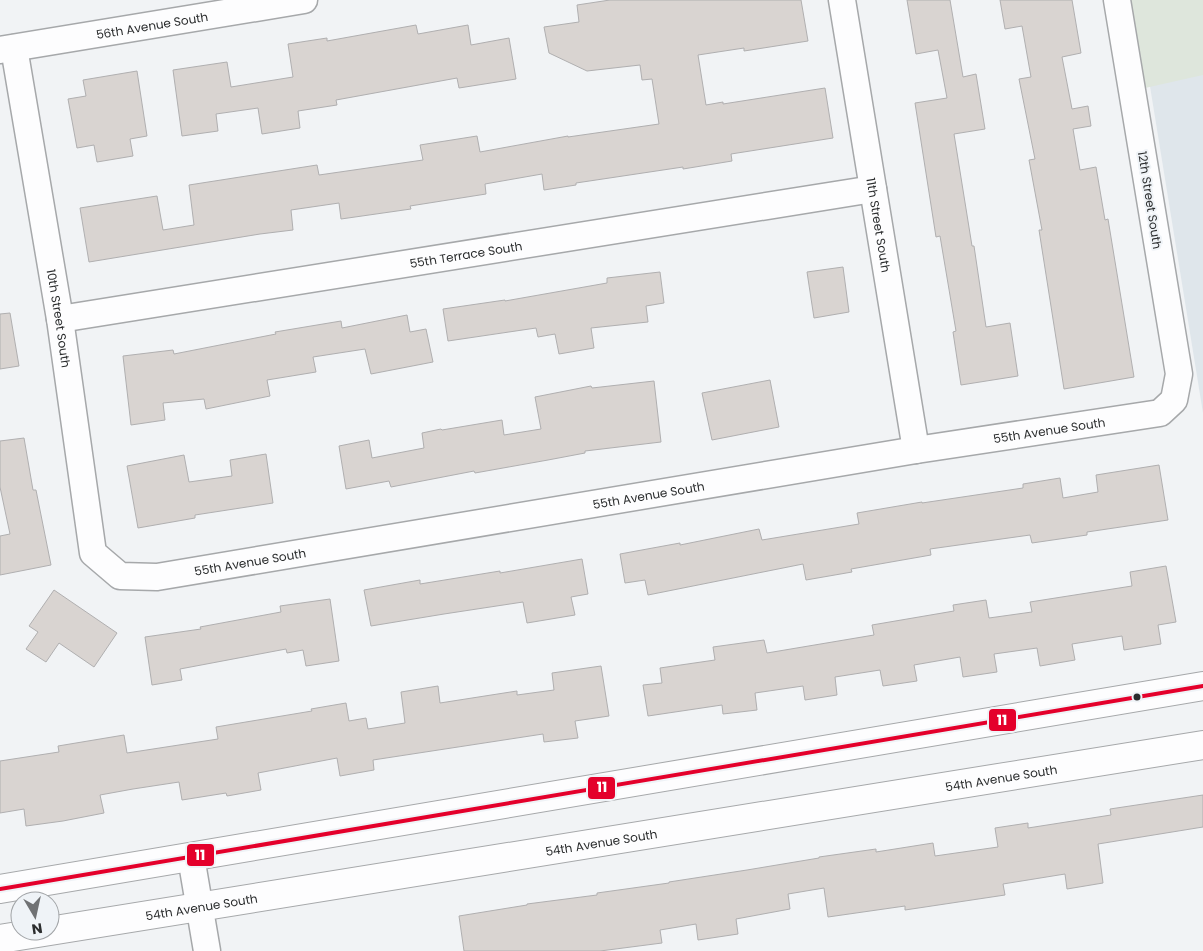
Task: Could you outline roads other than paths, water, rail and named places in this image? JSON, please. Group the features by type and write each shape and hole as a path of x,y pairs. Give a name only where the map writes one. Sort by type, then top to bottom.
{"main road":[{"path":"0,888 1203,686"},
{"name":"54th Avenue South","path":"0,939 1203,745"}],"street":[{"name":"56th Avenue South","path":"7,49 304,0"},
{"name":"11th Street South","path":"842,0 916,450"},
{"name":"12th Street South","path":"1117,0 1179,374 1174,400"},
{"name":"10th Street South","path":"7,49 60,319 93,553 120,576"},
{"name":"55th Terrace South","path":"60,319 873,189"},
{"name":"55th Avenue South","path":"120,576 158,577 916,450 1160,413 1174,400"},
{"path":"191,857 207,951"}]}
